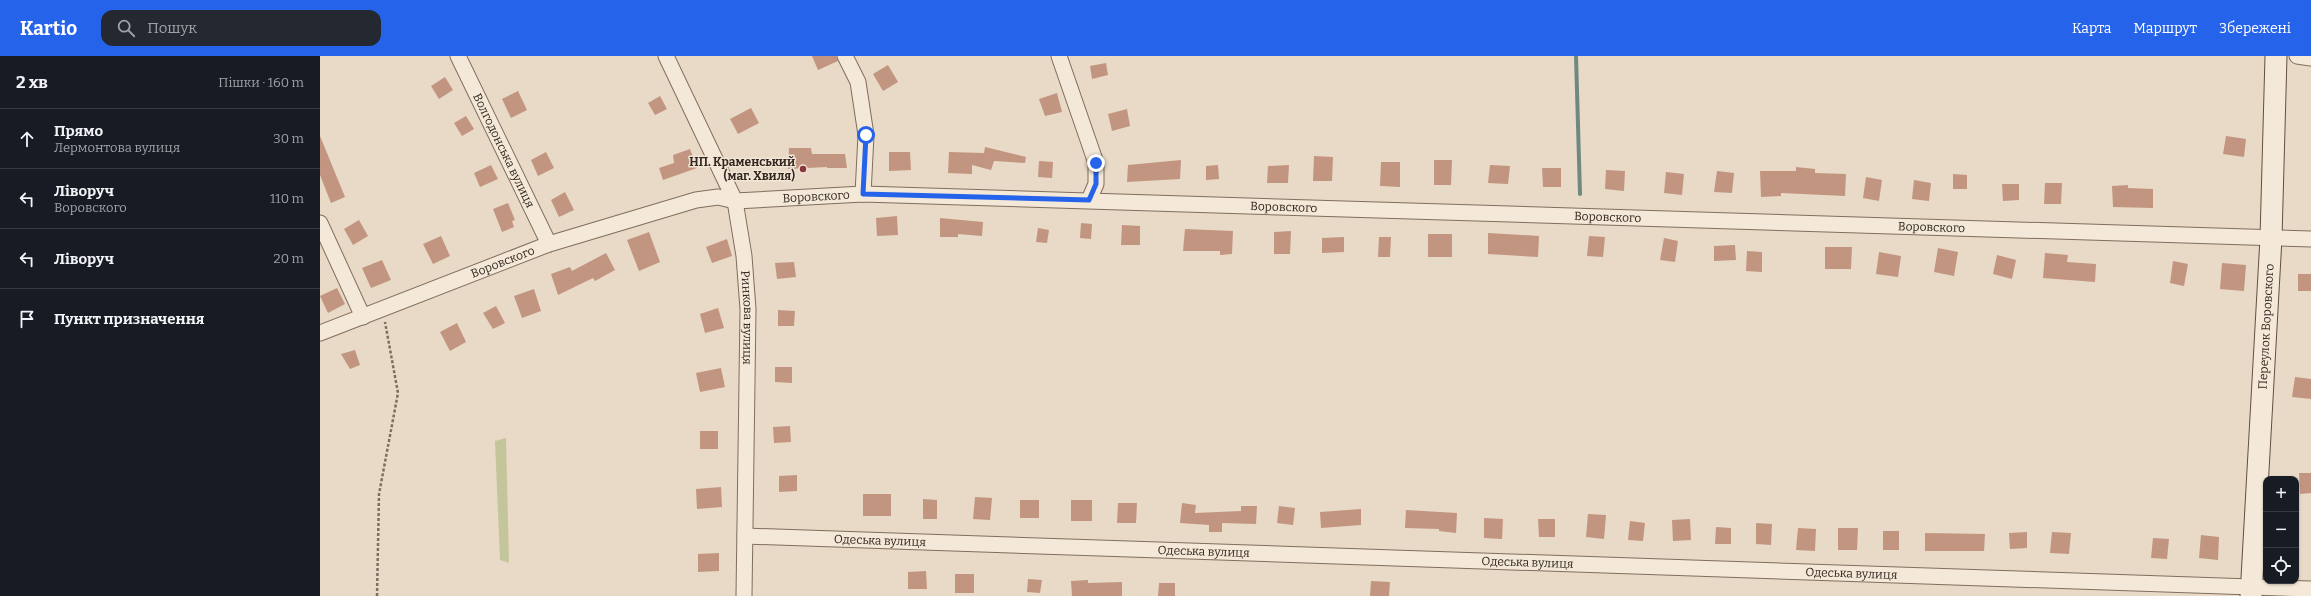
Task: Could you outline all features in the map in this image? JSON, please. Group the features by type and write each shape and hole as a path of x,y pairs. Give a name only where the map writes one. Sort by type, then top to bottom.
{"street":[{"name":"Волгодонська вулиця","path":"458,56 549,244"},
{"name":"Ринкова вулиця","path":"666,56 735,201 744,256 748,309 744,596"},
{"path":"845,56 858,82 866,135 863,194"},
{"path":"1059,56 1096,163 1096,184 1089,200"},
{"name":"Переулок Воровского","path":"2251,591 2272,238 2276,56"},
{"path":"2297,56 2311,58"},
{"name":"Воровского","path":"320,333 549,244 696,200 718,197 735,201 863,194 2311,239"},
{"path":"320,223 364,317"},
{"name":"Одеська вулиця","path":"745,536 2251,591 2311,589"}],"path":[{"path":"377,596 379,494 398,393 385,323 389,307"}],"green space":[{"path":"506,438 509,563 500,560 495,441"}],"building":[{"path":"812,56 836,56 838,61 818,70"},
{"path":"1106,63 1108,75 1092,79 1090,66"},
{"path":"888,65 898,82 883,91 873,74"},
{"path":"445,77 453,90 439,99 431,86"},
{"path":"518,91 527,110 511,118 502,99"},
{"path":"1057,93 1062,112 1045,116 1039,99"},
{"path":"660,96 667,109 655,115 648,103"},
{"path":"751,108 759,123 738,134 730,119"},
{"path":"1127,109 1130,126 1112,131 1108,114"},
{"path":"466,116 474,129 462,136 454,123"},
{"path":"320,136 345,197 331,203 320,175"},
{"path":"2226,136 2246,139 2244,157 2223,154"},
{"path":"985,147 1026,157 1025,163 994,161 991,170 972,165 972,174 948,173 949,152 984,153"},
{"path":"789,148 811,148 812,154 845,154 847,168 827,167 788,169"},
{"path":"690,149 697,168 663,180 659,168 674,163 673,155"},
{"path":"546,152 554,168 538,176 531,160"},
{"path":"889,152 910,152 911,170 889,171"},
{"path":"1314,156 1333,157 1332,181 1313,181"},
{"path":"1181,160 1180,179 1127,182 1128,165"},
{"path":"1434,160 1452,160 1451,185 1434,185"},
{"path":"1039,161 1053,162 1052,178 1038,177"},
{"path":"1381,162 1400,162 1400,187 1380,186"},
{"path":"491,165 498,179 480,187 474,173"},
{"path":"1218,165 1219,179 1206,180 1206,166"},
{"path":"1289,165 1288,183 1267,183 1268,166"},
{"path":"1490,165 1510,166 1508,184 1488,183"},
{"path":"1796,167 1815,169 1815,173 1846,174 1845,196 1781,193 1781,196 1761,197 1760,171 1796,171"},
{"path":"1542,168 1561,168 1561,187 1543,187"},
{"path":"1606,170 1625,171 1624,191 1605,189"},
{"path":"1717,171 1734,173 1732,193 1714,192"},
{"path":"1666,172 1684,174 1682,195 1664,193"},
{"path":"1953,174 1967,175 1967,189 1953,189"},
{"path":"1866,177 1882,180 1879,201 1863,198"},
{"path":"1914,180 1931,183 1929,201 1912,199"},
{"path":"2045,183 2062,183 2061,204 2044,204"},
{"path":"2002,184 2019,184 2019,200 2003,201"},
{"path":"2128,185 2128,188 2153,189 2153,208 2113,207 2112,186"},
{"path":"565,192 574,210 559,217 551,200"},
{"path":"508,203 515,220 512,221 514,227 502,232 493,209"},
{"path":"897,216 898,235 877,236 876,218"},
{"path":"940,218 983,222 982,236 958,234 958,237 940,237"},
{"path":"359,220 368,236 353,245 344,229"},
{"path":"1081,223 1092,224 1091,239 1080,238"},
{"path":"1122,225 1140,226 1140,245 1121,245"},
{"path":"1038,228 1049,230 1047,243 1036,242"},
{"path":"1185,229 1233,231 1232,254 1220,255 1220,251 1183,251"},
{"path":"1291,231 1290,254 1274,254 1274,232"},
{"path":"649,232 660,262 639,271 627,240"},
{"path":"1488,233 1539,236 1538,257 1488,254"},
{"path":"1428,234 1452,234 1452,257 1428,257"},
{"path":"441,236 450,256 433,264 423,244"},
{"path":"1589,236 1605,237 1603,257 1587,256"},
{"path":"1344,237 1344,252 1322,253 1322,238"},
{"path":"1379,237 1391,237 1390,257 1378,257"},
{"path":"1664,238 1678,241 1675,262 1660,260"},
{"path":"727,239 732,256 712,263 706,247"},
{"path":"1735,245 1736,260 1714,261 1714,246"},
{"path":"1825,247 1852,247 1851,269 1825,269"},
{"path":"1938,248 1958,252 1954,276 1934,272"},
{"path":"1747,251 1762,252 1762,272 1746,271"},
{"path":"1879,252 1901,256 1898,277 1876,274"},
{"path":"606,253 615,270 595,281 593,278 558,295 551,274 570,267 572,271"},
{"path":"2045,253 2068,255 2067,262 2096,264 2095,282 2043,278"},
{"path":"1997,255 2016,260 2012,279 1993,274"},
{"path":"382,260 391,280 371,288 362,268"},
{"path":"2173,261 2188,264 2184,286 2170,283"},
{"path":"794,262 796,277 777,279 775,263"},
{"path":"2222,263 2246,265 2244,291 2220,289"},
{"path":"2298,274 2311,274 2311,291 2298,291"},
{"path":"337,288 345,304 328,313 320,296"},
{"path":"534,289 541,311 522,318 514,296"},
{"path":"496,306 505,323 493,329 483,313"},
{"path":"718,308 724,328 705,333 700,314"},
{"path":"778,310 795,311 794,326 778,326"},
{"path":"457,323 466,342 450,351 440,332"},
{"path":"355,350 360,365 350,369 341,354"},
{"path":"775,367 792,367 792,383 775,382"},
{"path":"721,368 725,387 700,392 696,373"},
{"path":"2295,377 2311,379 2311,399 2292,397"},
{"path":"790,426 791,442 774,443 773,427"},
{"path":"700,431 718,431 718,449 700,449"},
{"path":"2299,473 2311,473 2311,493 2300,494"},
{"path":"797,475 797,491 779,492 779,476"},
{"path":"721,487 722,507 697,509 696,489"},
{"path":"863,494 891,494 891,516 863,516"},
{"path":"975,497 992,498 990,520 973,519"},
{"path":"923,499 937,500 937,519 923,519"},
{"path":"1020,500 1039,500 1039,518 1020,518"},
{"path":"1071,500 1092,500 1092,521 1071,521"},
{"path":"1118,503 1137,503 1136,523 1117,523"},
{"path":"1182,503 1196,505 1195,513 1241,511 1241,506 1257,506 1256,524 1222,523 1222,532 1209,532 1209,525 1180,523"},
{"path":"1279,506 1295,508 1293,525 1277,523"},
{"path":"1361,509 1361,525 1321,528 1320,512"},
{"path":"1406,510 1457,513 1456,533 1439,531 1439,529 1405,528"},
{"path":"1588,514 1606,515 1604,539 1586,537"},
{"path":"1484,518 1503,519 1502,539 1484,538"},
{"path":"1538,519 1555,519 1555,537 1539,537"},
{"path":"1690,519 1691,540 1673,541 1672,520"},
{"path":"1630,521 1645,523 1643,541 1628,540"},
{"path":"1756,523 1772,524 1771,545 1756,544"},
{"path":"1716,527 1731,528 1731,544 1715,544"},
{"path":"1798,528 1816,529 1815,551 1796,550"},
{"path":"1838,528 1858,528 1857,550 1838,550"},
{"path":"1883,531 1899,531 1899,550 1883,550"},
{"path":"2027,532 2027,548 2010,549 2009,533"},
{"path":"2052,532 2071,533 2069,554 2050,553"},
{"path":"1925,533 1985,534 1984,551 1925,551"},
{"path":"2201,535 2219,537 2218,560 2199,558"},
{"path":"2153,538 2169,539 2167,559 2151,558"},
{"path":"719,553 719,571 698,572 698,554"},
{"path":"926,571 927,589 908,589 908,572"},
{"path":"955,574 974,574 974,593 955,593"},
{"path":"1028,579 1042,580 1040,593 1027,592"},
{"path":"1088,580 1088,583 1122,582 1122,596 1072,596 1071,581"},
{"path":"1371,581 1390,582 1389,596 1370,596"},
{"path":"1159,583 1175,583 1175,596 1158,596"}],"waterway":[{"path":"1576,56 1580,194"}],"place":[{"name":"НП. Краменський (маг. Хвиля)","path":"803,169"}],"route":[{"path":"866,135 863,194 1089,200 1096,184 1096,163"}]}
